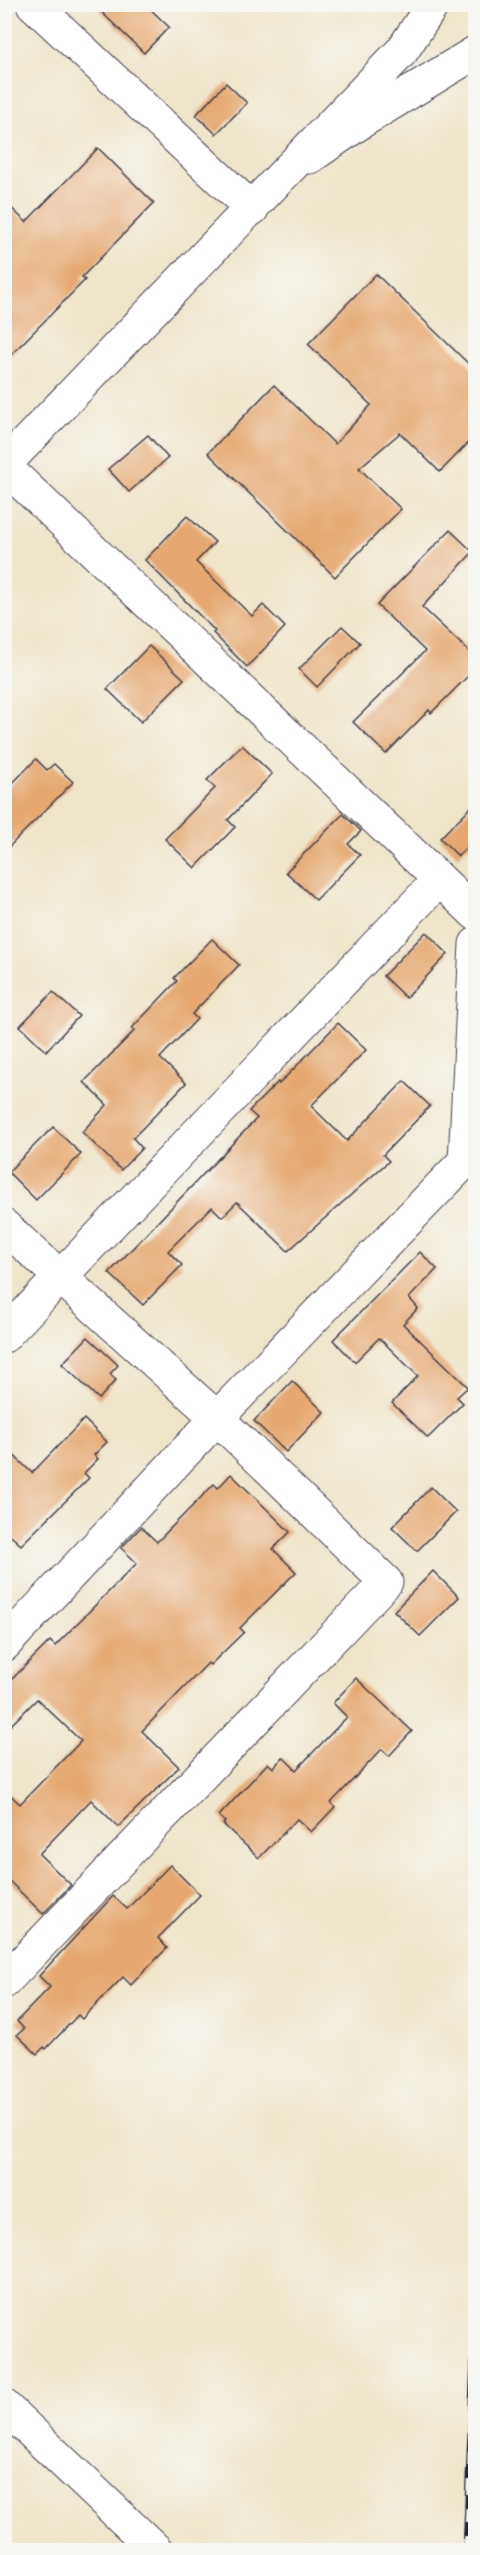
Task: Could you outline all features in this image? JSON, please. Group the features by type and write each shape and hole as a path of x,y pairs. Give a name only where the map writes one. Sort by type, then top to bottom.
{"street":[{"path":"33,4 252,209"},
{"path":"433,4 402,51 4,465 476,914"},
{"path":"279,179 364,120 476,52"},
{"path":"4,1336 439,880"},
{"path":"4,1645 217,1418 465,1161 476,944"},
{"path":"4,1226 217,1418 386,1582 4,1982"},
{"path":"4,2406 156,2550"}],"building":[{"path":"93,4 145,4 169,27 144,53"},
{"path":"226,83 247,103 216,134 196,115"},
{"path":"98,148 154,203 82,277 85,280 4,362 4,201 26,222"},
{"path":"376,274 476,371 476,435 440,472 400,433 359,468 401,509 335,577 208,453 274,385 335,444 371,405 308,344"},
{"path":"148,435 168,458 129,492 108,469"},
{"path":"187,516 215,542 196,562 252,616 263,605 285,627 247,667 145,560"},
{"path":"450,530 473,552 422,607 476,658 476,668 431,713 429,710 386,754 353,722 425,651 377,605"},
{"path":"342,626 360,643 317,687 299,669"},
{"path":"149,646 184,679 141,722 107,689"},
{"path":"242,745 272,774 228,820 235,827 195,868 165,839 215,788 207,780"},
{"path":"36,759 47,770 54,764 73,782 4,852 4,792"},
{"path":"476,802 476,838 458,856 440,838"},
{"path":"343,814 361,831 348,844 360,855 316,900 286,872"},
{"path":"426,932 448,954 406,998 383,976"},
{"path":"212,939 239,965 192,1014 197,1019 160,1058 186,1083 133,1138 142,1148 121,1170 82,1132 107,1105 84,1082 135,1030 132,1028 177,981 174,978"},
{"path":"53,992 79,1016 46,1051 20,1026"},
{"path":"338,1023 366,1050 311,1106 347,1141 404,1081 430,1106 383,1155 389,1161 288,1251 237,1202 222,1217 212,1207 168,1251 182,1265 143,1305 109,1273 257,1118 249,1111 278,1082 279,1084"},
{"path":"53,1127 81,1154 36,1200 8,1172"},
{"path":"420,1252 437,1269 409,1298 418,1308 403,1324 468,1387 457,1397 463,1403 428,1438 392,1403 418,1376 379,1338 355,1362 333,1340"},
{"path":"88,1337 118,1365 110,1374 116,1380 99,1399 62,1364"},
{"path":"292,1381 324,1412 286,1452 254,1421"},
{"path":"84,1419 107,1442 94,1455 98,1459 84,1473 89,1478 21,1545 4,1530 4,1446 32,1473"},
{"path":"231,1474 290,1532 273,1549 296,1572 240,1628 244,1632 210,1665 208,1663 142,1731 179,1767 118,1827 91,1800 39,1854 71,1885 43,1914 4,1876 4,1789 20,1804 81,1741 37,1699 4,1732 4,1687 50,1641 55,1646 137,1563 121,1548 141,1527 157,1542 214,1484 218,1488"},
{"path":"431,1487 456,1512 417,1551 392,1527"},
{"path":"433,1571 459,1597 420,1636 394,1611"},
{"path":"356,1678 412,1731 389,1756 382,1749 331,1803 335,1807 311,1832 297,1819 259,1858 223,1824 225,1822 219,1816 268,1763 273,1768 283,1757 296,1770 347,1717 333,1703"},
{"path":"170,1865 200,1895 158,1938 167,1948 131,1985 123,1977 82,2019 78,2015 46,2049 44,2047 37,2054 17,2035 24,2029 17,2021 50,1987 39,1976 113,1896 127,1909"}],"railway":[{"path":"466,2550 476,2310"}]}
